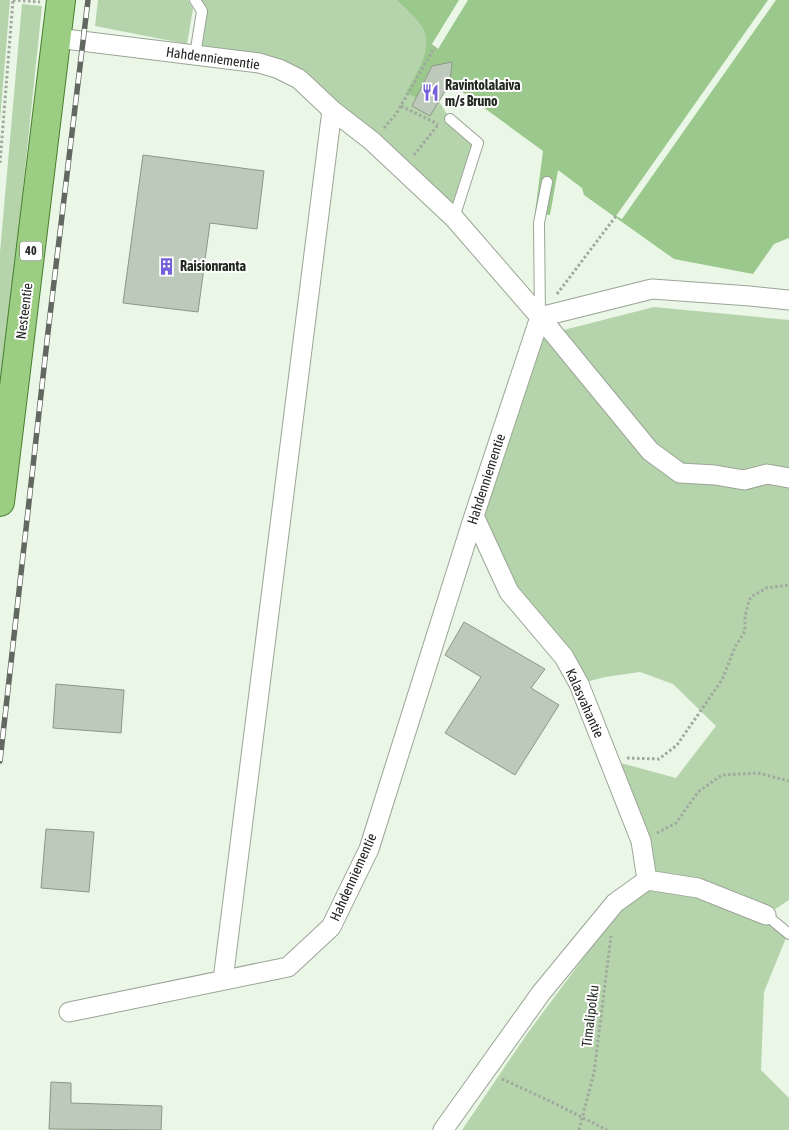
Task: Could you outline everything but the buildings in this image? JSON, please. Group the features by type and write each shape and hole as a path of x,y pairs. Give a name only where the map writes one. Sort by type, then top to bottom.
{"main road":[{"name":"Nesteentie","path":"0,502 57,38 52,1"}],"street":[{"name":"Hahdenniementie","path":"57,38 259,63 279,69 299,79 332,110 372,142 454,218 540,317 474,516 369,849 331,927 288,967 69,1012"},
{"path":"224,980 332,110"},
{"path":"789,300 652,289 540,317 650,451 680,472 744,480 767,474 789,478"},
{"name":"Kalasvahantie","path":"474,516 509,592 564,657 579,684 641,841 647,880"},
{"path":"443,1130 541,993 615,903 647,880 698,888 766,915"}],"lane":[{"path":"195,0 202,11 195,55"},
{"path":"450,119 478,143 454,218"},
{"path":"540,317 540,223 547,182"},
{"path":"766,915 789,933"}],"path":[{"path":"0,163 13,0 52,1"},
{"path":"372,142 396,114 435,47"},
{"path":"401,106 438,124"},
{"path":"402,169 438,124 450,119"},
{"path":"540,317 616,216"},
{"path":"609,757 659,760 677,745 722,680 735,647 745,631 745,616 751,596 766,588 789,585"},
{"path":"641,841 676,823 698,792 722,775 758,773 789,781"},
{"name":"Timalipolku","path":"579,1130 594,1074 615,903"},
{"path":"485,1071 607,1130"}],"shaded area":[{"path":"0,0 10,0 0,121"},
{"path":"98,0 188,0 193,9 187,44 95,26"},
{"path":"195,0 396,0 420,23 427,40 422,64 407,93 424,103 432,90 450,119 478,143 454,218 299,79 195,55 202,11"},
{"path":"396,0 789,0 789,238 774,244 753,274 674,259 584,195 582,188 558,170 550,215 535,213 543,151 450,83 452,63 432,66 416,98 406,93 421,65 426,47 426,37 423,28 416,19"},
{"path":"22,4 42,6 0,411 0,252"},
{"path":"654,307 789,320 789,900 766,915 788,933 764,992 761,1070 789,1098 789,1130 462,1130 527,1034 599,937 615,903 647,880 610,760 676,778 716,726 673,684 640,672 605,677 579,684 509,592 474,516 540,317 552,333"}],"pier":[{"path":"459,0 468,0 438,49 432,44"},
{"path":"768,0 776,0 622,219 616,216"}],"railway":[{"path":"0,761 48,332 88,0"}],"place":[{"name":"Ravintolalaiva m/s Bruno","path":"431,93"},
{"name":"Raisionranta","path":"166,266"}]}
